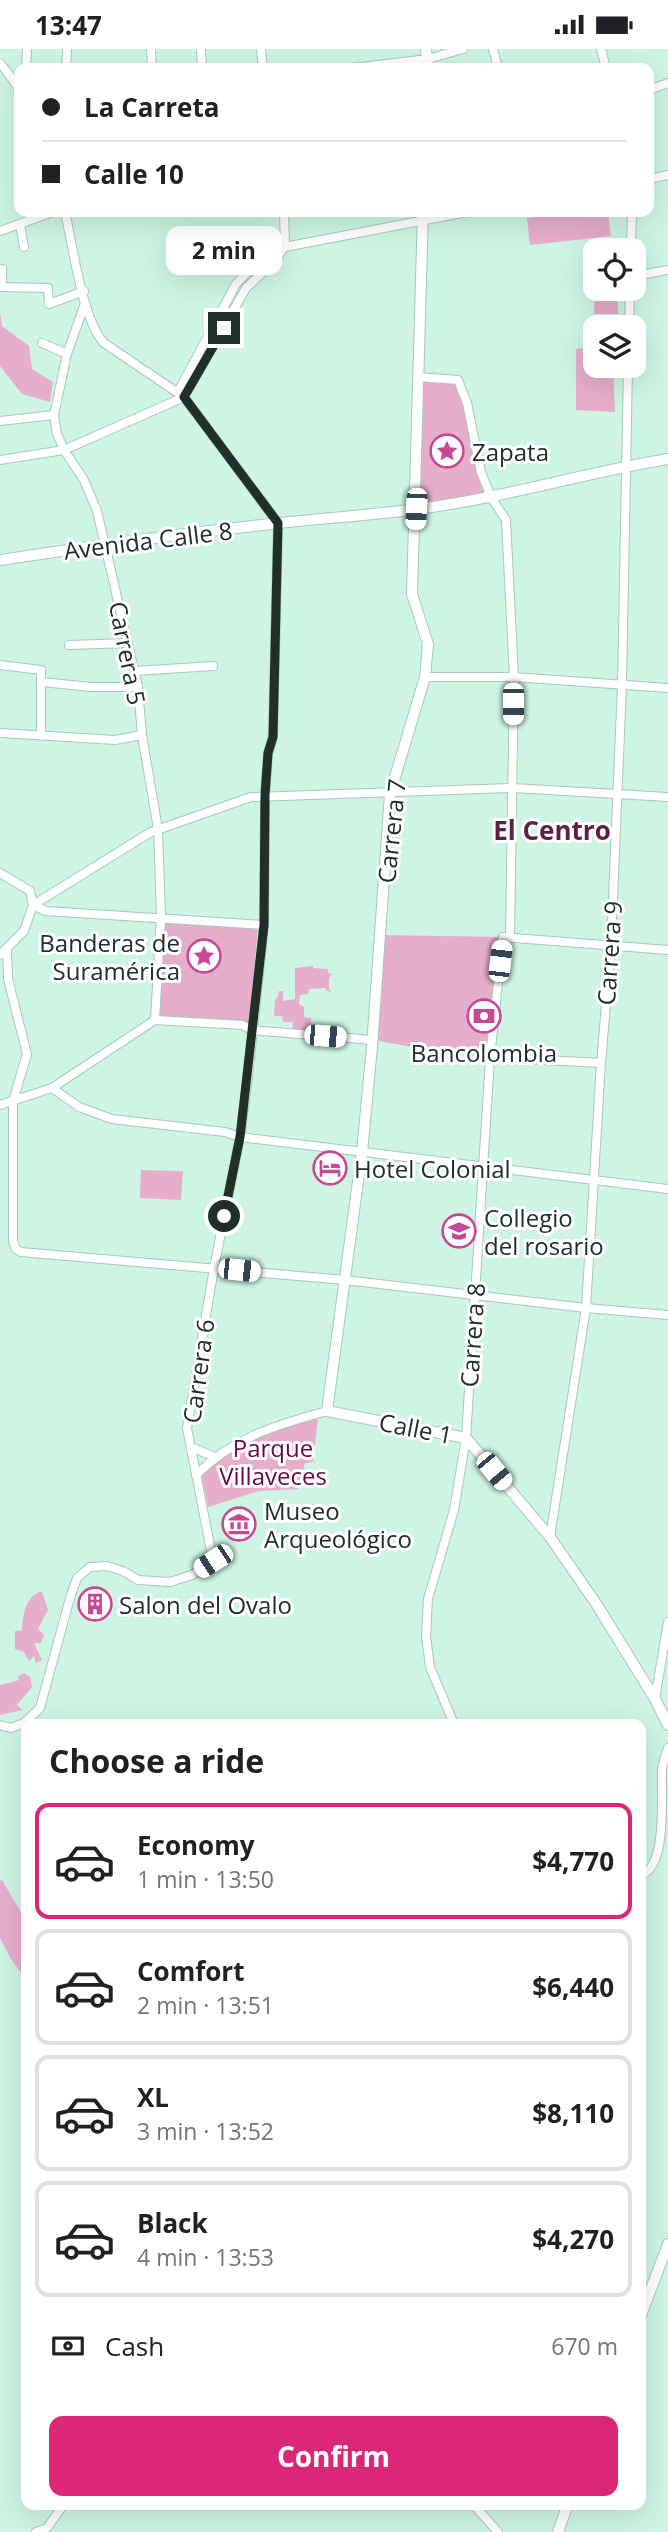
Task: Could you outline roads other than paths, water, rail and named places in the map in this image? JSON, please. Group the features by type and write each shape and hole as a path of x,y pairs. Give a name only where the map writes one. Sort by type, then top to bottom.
{"street":[{"path":"395,63 428,59 463,49"},
{"path":"0,62 14,81"},
{"path":"0,231 39,217"},
{"path":"66,217 88,318 96,335 104,344 181,395 278,523"},
{"path":"284,217 285,245"},
{"path":"0,460 64,450 181,395 236,284 269,250 418,217"},
{"name":"Carrera 7","path":"327,1411 362,1152 373,1040 390,794 425,677 428,644 412,594 423,217"},
{"path":"631,238 632,217"},
{"path":"20,224 24,247"},
{"path":"2,269 2,287 48,288 49,304 84,292"},
{"path":"646,274 668,270"},
{"name":"Carrera 5","path":"85,302 67,354 54,415 57,434 64,450 84,480 97,511 138,687 142,735 158,829 161,917 155,1020"},
{"path":"41,343 67,354"},
{"name":"Carrera 8","path":"418,377 458,380 467,403 481,472 491,497 506,520 514,677 507,937 490,1056 466,1438 454,1510 428,1599 426,1636 430,1667 452,1719"},
{"name":"Carrera 9","path":"550,1537 586,1308 611,946 622,685 628,378"},
{"path":"0,421 54,415"},
{"name":"Avenida Calle 8","path":"0,560 105,544 416,509 491,497 625,466 668,459"},
{"name":"Carrera 6","path":"28,1719 40,1708 77,1578 90,1567 107,1566 138,1580 170,1582 192,1575 213,1561 187,1428 214,1268 240,1137 264,925 265,795 268,753 273,737 278,523"},
{"path":"69,645 128,643"},
{"path":"0,665 41,670 41,734"},
{"path":"135,671 213,666"},
{"path":"425,677 514,677 668,688"},
{"path":"42,682 91,687 138,687"},
{"path":"0,733 115,740 142,735"},
{"path":"33,905 158,829 251,797 513,788 668,797"},
{"path":"0,873 30,891 33,905 24,931 3,952 27,1054 13,1101 13,1241 16,1249 21,1252 345,1280 586,1308 668,1314"},
{"path":"33,905 46,911 264,925"},
{"path":"507,937 668,950"},
{"path":"0,1105 52,1088 155,1020 242,1025 252,1030 373,1040"},
{"path":"490,1056 601,1063"},
{"path":"52,1088 79,1107 112,1119 668,1189"},
{"name":"Calle 1","path":"196,1475 215,1457 272,1426 327,1411 466,1438 550,1537 597,1605 657,1702 668,1725"},
{"path":"191,1447 215,1457"},
{"path":"657,1702 668,1622"},
{"name":"Calle 1","path":"657,1702 668,1716"},
{"name":"Carrera 6","path":"0,1725 10,1728 21,1724"},
{"path":"646,1872 651,1869 662,1844 662,1765 668,1748"},
{"path":"646,2302 668,2244"},
{"path":"36,2532 47,2528 60,2510"},
{"path":"478,2510 498,2532"},
{"path":"558,2532 566,2510"}],"place":[{"name":"Zapata","path":"447,451"},
{"name":"Banderas de Suramérica","path":"204,956"},
{"name":"Bancolombia","path":"484,1016"},
{"name":"Hotel Colonial","path":"330,1168"},
{"name":"Collegio del rosario","path":"459,1231"},
{"name":"Museo Arqueológico","path":"239,1524"},
{"name":"Salon del Ovalo","path":"95,1604"}],"district":[{"name":"El Centro","path":"552,830"}],"park label":[{"name":"Parque Villaveces","path":"273,1461"}]}
